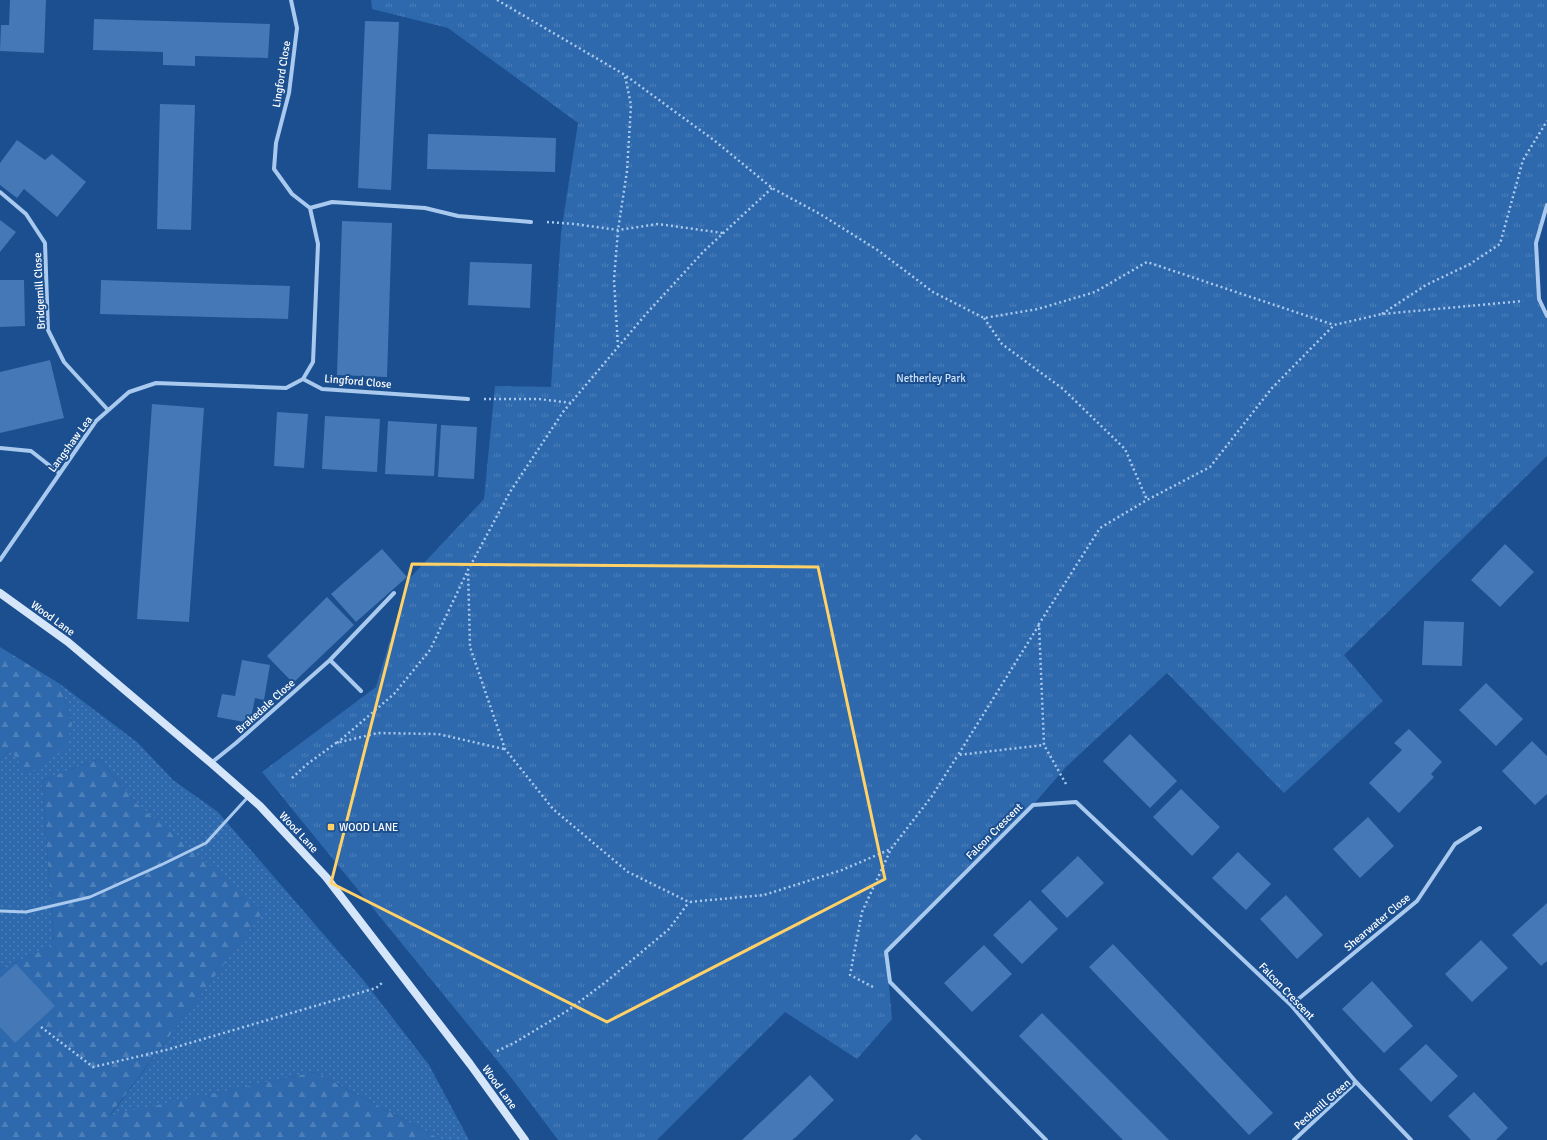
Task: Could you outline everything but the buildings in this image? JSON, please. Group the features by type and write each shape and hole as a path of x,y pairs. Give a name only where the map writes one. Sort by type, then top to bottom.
{"street":[{"name":"Lingford Close","path":"291,0 297,28 289,93 276,143 274,169 292,194 310,208 318,244 313,362 304,379 322,389 468,399"},
{"name":"Bridgemill Close","path":"0,192 26,214 45,243 48,330 64,362 108,410"},
{"path":"310,208 332,202 425,208 458,216 531,222"},
{"path":"1547,205 1536,243 1539,299 1547,316"},
{"name":"Langshaw Lea","path":"0,560 96,421 129,392 156,384 286,388 304,379"},
{"path":"0,448 31,451 59,473"},
{"name":"Wood Lane","path":"0,593 68,642 260,806 326,877 470,1064 525,1140"},
{"name":"Brakedale Close","path":"211,763 236,743 330,660 394,593"},
{"path":"330,660 361,691"},
{"name":"Falcon Crescent","path":"1046,1140 890,982 886,952 1033,805 1076,802 1291,1005 1356,1082"},
{"name":"Shearwater Close","path":"1291,1005 1417,900 1455,844 1480,828"},
{"name":"Peckmill Green","path":"1294,1140 1356,1082 1411,1140"}],"lane":[{"path":"0,911 26,912 90,897 163,864 206,843 248,797"}],"path":[{"path":"497,0 625,75 715,141 772,188 820,214 879,251 933,292 984,318 1002,344 1063,389 1125,449 1147,500"},
{"path":"618,348 614,280 618,230 627,171 631,105 625,75"},
{"path":"1382,314 1426,285 1470,264 1500,244 1524,160 1547,121"},
{"path":"292,778 394,694 430,650 468,570 510,492 563,412 699,257 772,188"},
{"path":"531,222 576,224 618,230 658,224 723,233"},
{"path":"984,318 1038,309 1095,292 1147,262 1334,325 1382,314 1539,299"},
{"path":"878,990 850,976 862,912 891,848 932,796 1100,528 1147,500 1210,468 1272,388 1334,325"},
{"path":"468,399 539,399 571,404"},
{"path":"468,570 470,647 505,749 553,809 628,872 688,902 764,895 842,870 891,848"},
{"path":"1040,624 1044,745 1076,802"},
{"path":"336,743 378,733 438,734 505,749"},
{"path":"958,755 1044,745"},
{"path":"497,1051 514,1044 567,1011 607,980 669,929 688,902"},
{"path":"41,1027 93,1067 166,1050 376,988 397,970"}],"highlighted area":[{"path":"412,564 818,567 885,879 607,1022 331,883"}],"green space":[{"name":"Netherley Park","path":"371,0 1547,0 1547,205 1536,243 1539,299 1547,316 1547,456 1344,655 1383,701 1284,793 1167,673 1066,767 1033,805 886,952 892,1019 857,1059 785,1012 657,1140 558,1140 513,1080 262,772 376,687 408,580 484,499 495,386 551,387 561,233 578,123 448,28 372,9"},
{"path":"0,647 60,684 72,724 66,748 27,775 10,749 0,761"},
{"path":"60,684 137,742 173,780 218,812 364,981 429,1065 469,1140 442,1140 315,1072 110,1116 263,911 138,805 99,759 42,780 54,945 0,969 0,761 10,749 72,724"},
{"path":"99,759 138,805 264,911 110,1115 315,1072 442,1140 0,1140 0,969 54,945 42,780"}],"place":[{"name":"WOOD LANE","path":"331,827"}]}
